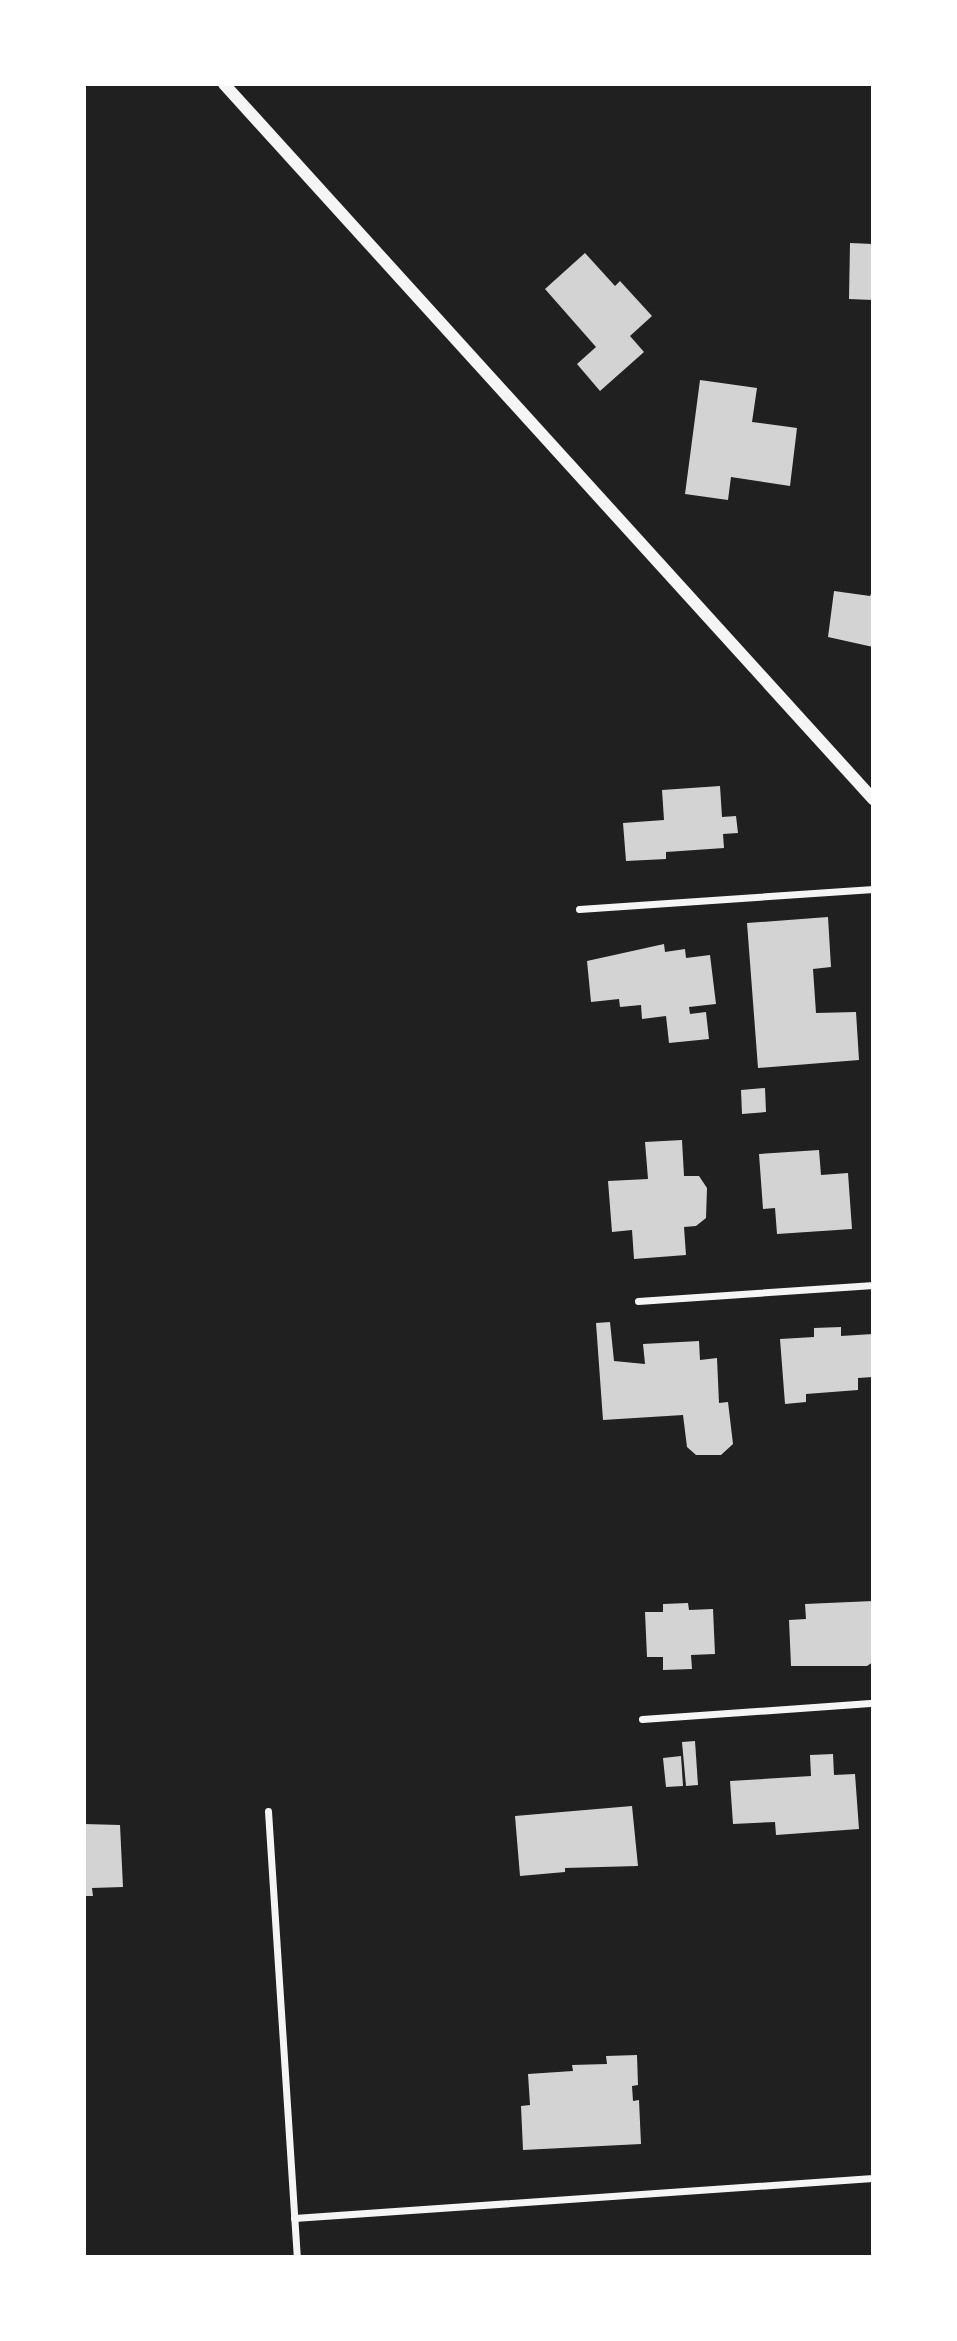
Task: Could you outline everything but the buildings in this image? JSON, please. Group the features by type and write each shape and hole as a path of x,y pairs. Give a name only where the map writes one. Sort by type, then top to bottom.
{"street":[{"path":"224,84 873,799"},
{"path":"579,909 873,889"},
{"path":"638,1301 873,1285"},
{"path":"642,1719 873,1703"},
{"path":"268,1811 297,2257"},
{"path":"294,2218 873,2178"}],"shaded area":[{"path":"84,84 873,84 873,2257 84,2257"}]}
